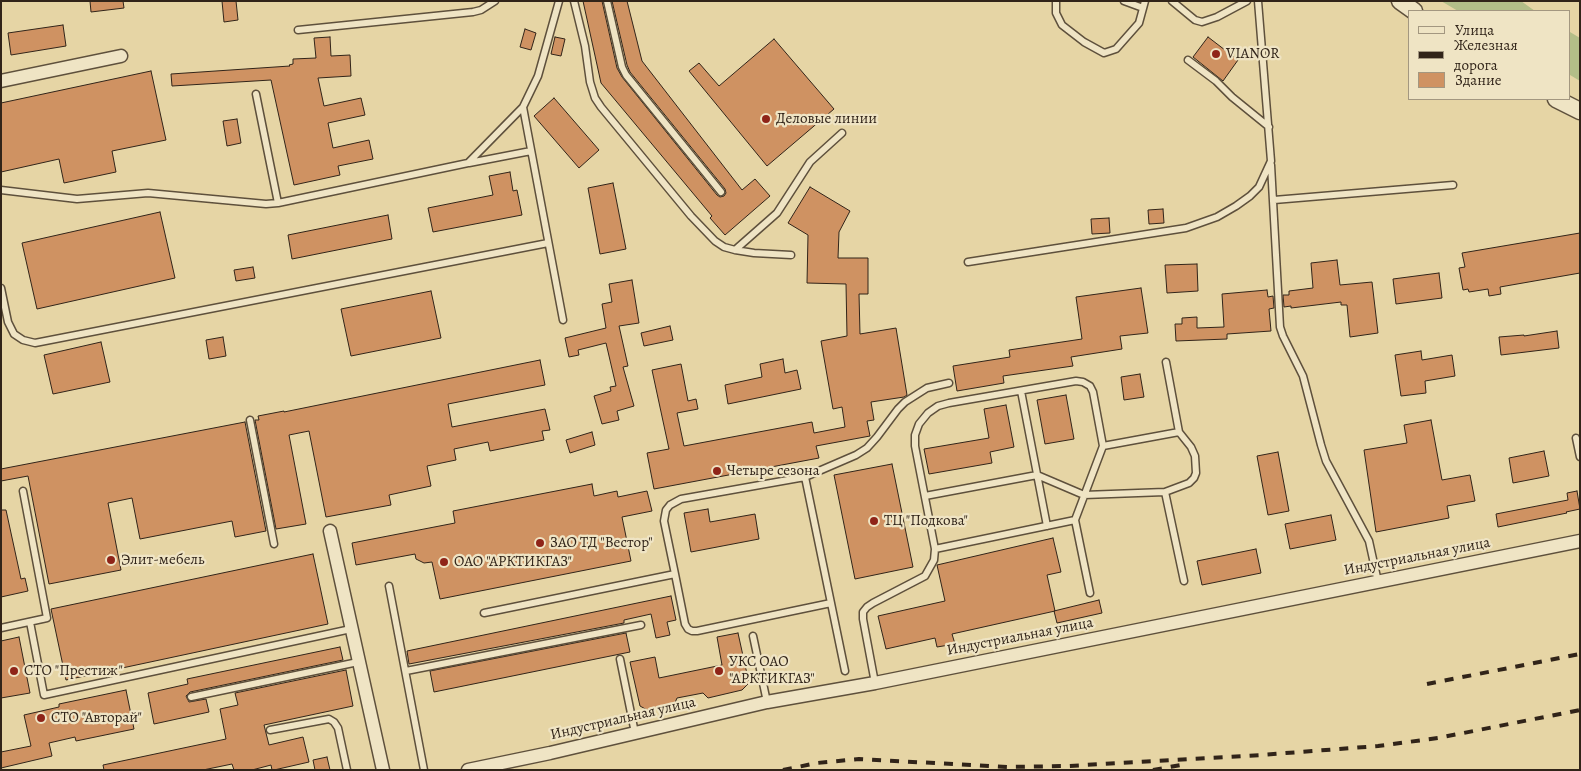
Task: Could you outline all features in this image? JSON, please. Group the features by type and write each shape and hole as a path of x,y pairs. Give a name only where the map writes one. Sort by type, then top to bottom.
{"street":[{"path":"1400,1 1413,10"},
{"path":"1,81 121,56"},
{"path":"1558,100 1580,111"},
{"path":"330,532 383,770"},
{"name":"Индустриальная улица","path":"468,770 550,753 768,702 875,683 1580,541"}],"lane":[{"path":"298,30 473,12 481,10 495,1"},
{"path":"468,163 523,107 538,76 559,1"},
{"path":"574,1 585,46 592,89 598,102 691,216 715,241 724,247 735,250 791,255"},
{"path":"607,1 622,67 626,75 721,192"},
{"path":"1056,1 1056,13 1062,25 1084,42 1104,53 1116,49 1139,23 1144,5 1124,1"},
{"path":"1172,1 1195,20 1202,22 1217,17 1247,1"},
{"path":"1258,1 1274,200 1280,327 1303,376 1326,461 1369,541 1378,582"},
{"path":"1188,60 1216,81 1232,97 1269,127"},
{"path":"256,94 278,203"},
{"path":"523,107 563,320"},
{"path":"735,250 777,213 810,162 842,133"},
{"path":"1,190 77,199 148,193 257,204 278,203 531,151"},
{"path":"968,262 1186,228 1203,223 1217,218 1250,196 1259,187 1271,161"},
{"path":"1274,200 1453,185"},
{"path":"1,288 8,322 14,334 24,340 35,342 548,243"},
{"path":"925,496 1037,475 1084,495 1165,492 1189,482 1196,473 1196,456 1179,432 1166,362"},
{"path":"875,683 863,619 864,612 873,603 925,576 934,560 935,549 916,446 916,435 919,424 928,413 938,406 1076,382 1083,382 1090,386 1103,446 1075,520 1090,593"},
{"path":"831,603 707,629 688,629 664,521 666,510 670,505 681,499 805,477 835,465 868,448 905,402 926,388 949,383"},
{"path":"1021,391 1047,526"},
{"path":"250,420 274,544"},
{"path":"1103,446 1179,432"},
{"path":"1576,438 1580,458"},
{"path":"805,477 846,671"},
{"path":"1,628 47,618 23,491"},
{"path":"1165,492 1184,581"},
{"path":"935,549 1075,520"},
{"path":"484,614 675,574"},
{"path":"389,586 424,770"},
{"path":"30,622 44,696 351,629"},
{"path":"406,671 641,624"},
{"path":"753,636 768,702"},
{"path":"620,659 635,733"},
{"path":"192,697 358,662"},
{"path":"270,730 329,719 338,728 347,770"}],"green space":[{"path":"1441,1 1521,1 1534,10 1456,10"},
{"path":"1571,33 1580,38 1580,81 1571,76"}],"building":[{"path":"90,1 123,1 124,8 91,12"},
{"path":"222,1 236,1 238,20 224,22"},
{"path":"583,1 602,1 617,68 622,77 717,195 720,197 724,196 726,193 725,189 630,72 612,1 627,1 642,61 742,190 755,179 770,196 725,235 710,218 712,216 601,83"},
{"path":"63,25 66,46 11,55 8,33"},
{"path":"525,29 536,33 531,50 520,47"},
{"path":"330,37 331,56 350,55 351,76 318,78 324,106 361,98 365,115 328,123 333,148 369,140 373,159 338,166 340,175 294,185 271,80 172,86 171,74 290,66 293,64 293,59 316,58 314,38"},
{"path":"555,37 565,39 561,56 551,54"},
{"path":"1208,37 1238,60 1223,81 1193,57"},
{"path":"774,39 834,109 767,166 689,71 699,63 719,86"},
{"path":"151,71 166,140 112,151 116,172 64,183 59,159 1,172 1,103"},
{"path":"554,98 599,150 579,168 534,116"},
{"path":"237,119 241,143 227,146 223,121"},
{"path":"510,172 513,191 517,190 522,215 433,232 428,208 493,195 489,176"},
{"path":"613,183 626,249 600,254 588,188"},
{"path":"810,187 850,211 839,232 838,258 868,258 868,294 859,294 860,334 896,328 907,395 871,402 874,420 867,421 870,436 816,446 819,458 654,489 647,453 669,449 652,370 681,364 688,401 696,399 698,409 677,413 684,446 812,422 814,433 845,427 842,407 833,409 821,341 847,336 846,284 807,283 808,235 788,223"},
{"path":"1163,209 1164,223 1149,224 1148,210"},
{"path":"160,212 175,278 37,309 22,243"},
{"path":"388,215 392,239 292,259 288,235"},
{"path":"1109,218 1110,233 1092,234 1091,219"},
{"path":"1580,233 1580,273 1500,287 1501,294 1489,296 1488,289 1469,292 1468,289 1463,290 1459,268 1465,267 1462,253"},
{"path":"1337,260 1340,285 1372,282 1378,333 1350,337 1347,305 1341,305 1341,302 1291,308 1291,306 1284,307 1283,295 1289,295 1289,291 1313,288 1311,263"},
{"path":"1197,264 1198,291 1167,293 1165,265"},
{"path":"253,267 255,278 236,281 234,270"},
{"path":"1439,273 1442,298 1396,304 1393,279"},
{"path":"632,280 639,323 619,326 628,366 623,367 634,406 617,411 619,420 602,424 594,396 611,391 610,387 616,386 606,343 578,350 579,355 569,357 565,338 606,328 602,304 612,302 609,284"},
{"path":"1141,288 1148,333 1120,336 1122,349 1071,357 1073,366 1003,376 1004,383 957,391 953,366 1010,357 1009,350 1082,339 1076,297"},
{"path":"1267,290 1268,297 1273,296 1274,308 1269,309 1271,331 1227,334 1227,339 1176,341 1175,324 1182,324 1182,318 1197,317 1197,328 1224,327 1222,294"},
{"path":"431,291 441,338 351,356 341,309"},
{"path":"670,326 673,340 644,346 641,333"},
{"path":"1557,331 1559,348 1501,355 1499,337 1524,336"},
{"path":"223,337 226,356 209,359 206,340"},
{"path":"101,342 110,382 53,394 44,355"},
{"path":"1421,351 1422,360 1452,355 1455,376 1425,381 1426,393 1401,396 1395,355"},
{"path":"783,359 785,373 797,370 801,389 728,404 725,385 762,377 760,364"},
{"path":"540,360 545,385 448,404 452,427 545,409 550,430 542,431 544,440 490,451 488,442 454,449 456,460 427,466 431,486 389,495 391,505 326,517 309,431 289,435 306,524 276,529 255,420 259,420 258,416"},
{"path":"1140,374 1144,397 1124,400 1121,377"},
{"path":"1066,395 1074,439 1045,444 1037,400"},
{"path":"1006,405 1014,447 990,452 992,463 929,474 924,449 989,438 984,409"},
{"path":"1431,420 1442,480 1470,475 1475,501 1447,506 1449,518 1376,532 1364,450 1407,443 1404,425"},
{"path":"245,422 266,531 235,537 232,521 140,539 132,498 108,503 121,570 49,584 28,476 1,481 1,469"},
{"path":"592,432 595,445 570,453 566,440"},
{"path":"1544,451 1549,476 1513,483 1509,458"},
{"path":"1278,452 1289,511 1268,515 1257,456"},
{"name":"ТЦ \"Подкова\"","path":"892,464 913,567 855,579 834,475"},
{"name":"ЗАО ТД \"Вестор\"","path":"592,484 594,496 617,491 618,497 647,491 652,511 622,517 631,561 440,599 432,562 424,563 416,559 415,554 356,565 352,543 455,523 453,511"},
{"path":"1577,491 1580,509 1498,527 1496,514 1568,500 1567,493"},
{"path":"708,509 710,522 755,514 759,539 691,552 684,513"},
{"path":"1,510 6,510 21,579 25,578 28,591 1,597"},
{"path":"1331,515 1336,540 1290,549 1285,524"},
{"path":"1053,538 1061,572 1047,575 1055,611 952,634 955,644 937,647 935,638 886,649 878,616 945,601 937,565"},
{"path":"1256,549 1261,573 1202,585 1197,561"},
{"path":"313,554 328,624 66,680 51,609"},
{"path":"671,596 676,620 667,622 670,635 656,638 651,614 624,620 624,623 409,664 407,651"},
{"path":"1099,600 1102,613 1057,623 1054,611"},
{"path":"626,633 630,652 434,692 430,671"},
{"name":"УКС ОАО \"АРКТИКГАЗ\"","path":"738,633 749,683 742,690 708,698 703,693 677,698 674,705 649,711 640,706 630,662 655,657 659,678 722,665 717,637"},
{"path":"19,637 30,693 1,698 1,641"},
{"path":"340,647 343,660 190,692 186,696 189,702 206,699 209,712 154,724 148,693 188,684 187,679"},
{"path":"346,670 353,706 264,725 269,745 303,737 309,762 274,770 272,770 271,765 252,770 234,770 232,764 203,770 104,770 103,765 226,739 220,709 238,705 235,693"},
{"path":"126,690 134,729 76,741 75,737 49,743 52,756 1,768 1,752 31,746 24,715 59,707 59,704"},
{"path":"327,757 330,770 315,770 313,760"}],"railway":[{"path":"1427,684 1580,654"},
{"path":"783,770 817,763 859,759 1007,767 1068,766 1261,755 1378,746 1438,738 1580,710"},
{"path":"1153,770 1181,765"}],"place":[{"name":"VIANOR","path":"1216,54"},
{"name":"Деловые линии","path":"766,119"},
{"name":"Четыре сезона","path":"717,471"},
{"name":"ТЦ \"Подкова\"","path":"874,521"},
{"name":"ЗАО ТД \"Вестор\"","path":"540,543"},
{"name":"Элит-мебель","path":"111,560"},
{"name":"ОАО \"АРКТИКГАЗ\"","path":"444,562"},
{"name":"СТО \"Престиж\"","path":"14,671"},
{"name":"УКС ОАО \"АРКТИКГАЗ\"","path":"719,671"},
{"name":"СТО \"Авторай\"","path":"41,718"}]}
